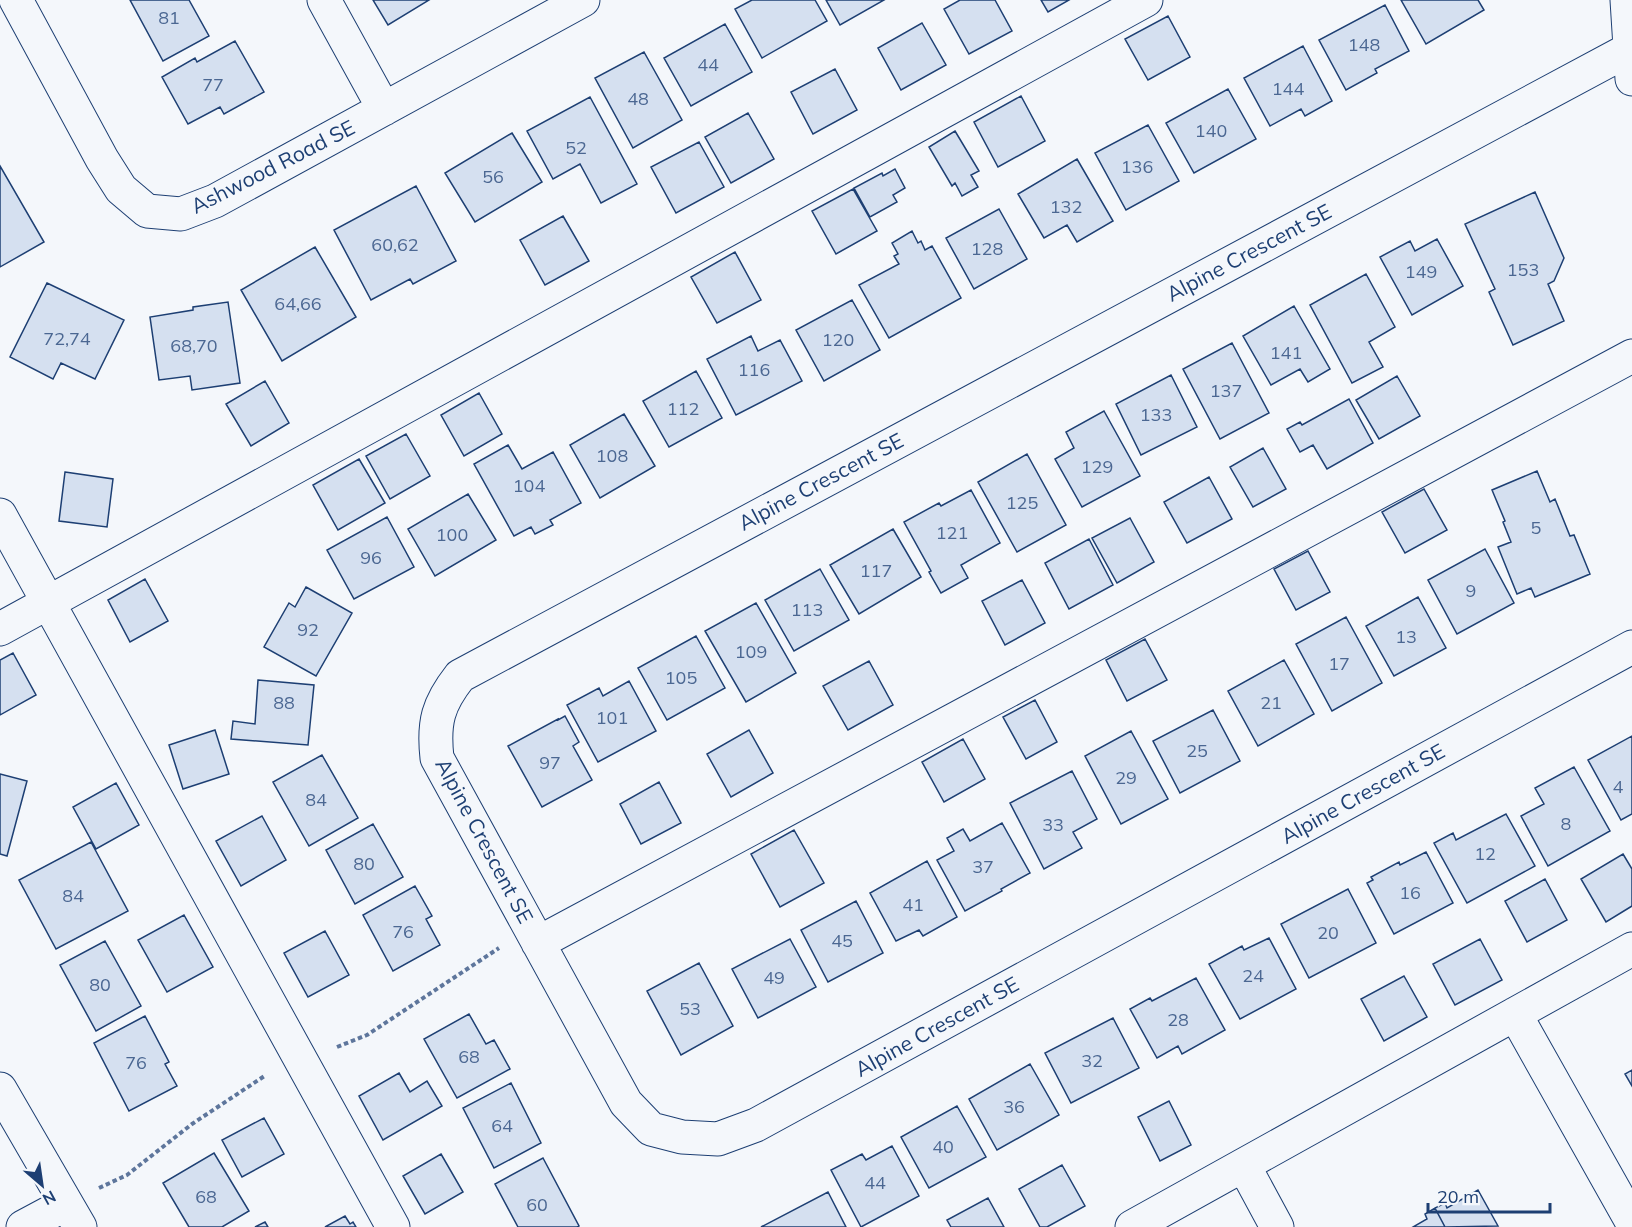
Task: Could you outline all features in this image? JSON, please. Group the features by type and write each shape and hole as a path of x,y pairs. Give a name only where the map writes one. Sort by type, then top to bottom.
{"street":[{"name":"Ashwood Road SE","path":"16,0 102,159 122,189 147,211 182,214 216,201 583,0"},
{"path":"324,0 384,109"},
{"path":"0,629 1146,0"},
{"path":"1627,0 1631,64"},
{"name":"Alpine Crescent SE","path":"1631,64 460,676 447,692 438,712 434,735 437,758 626,1103 651,1129 681,1137 718,1139 756,1125 1632,647"},
{"path":"538,943 1632,356"},
{"path":"0,515 393,1227"},
{"path":"1132,1227 1632,949"},
{"path":"1515,1014 1632,1222"},
{"path":"0,1089 73,1215 23,1227"},
{"path":"1244,1166 1277,1227"}],"building":[{"path":"130,0 189,0 209,36 163,61"},
{"path":"373,0 429,0 388,25"},
{"path":"752,0 815,0 827,21 762,58 735,9"},
{"path":"826,0 884,0 840,25"},
{"path":"960,0 995,0 1012,31 969,54 944,9"},
{"path":"1041,0 1069,0 1048,12"},
{"path":"1401,0 1478,0 1484,10 1426,44"},
{"path":"1385,5 1409,51 1375,69 1377,73 1346,90 1319,40"},
{"path":"1168,16 1190,57 1148,80 1125,39"},
{"path":"922,23 946,65 901,90 878,48"},
{"path":"725,24 752,72 691,106 664,58"},
{"path":"235,41 264,92 224,114 220,107 188,124 162,77 195,58 197,62"},
{"path":"1303,46 1332,101 1305,116 1301,109 1270,126 1244,78"},
{"path":"644,52 682,120 633,148 595,78"},
{"path":"835,69 857,110 813,134 791,92"},
{"path":"1228,89 1256,139 1194,173 1166,123"},
{"path":"1021,96 1045,141 998,167 974,122"},
{"path":"590,97 637,184 601,203 580,164 553,179 527,131"},
{"path":"748,113 774,159 731,183 705,137"},
{"path":"1148,125 1179,181 1126,210 1095,153"},
{"path":"955,131 979,171 971,175 978,187 962,196 955,183 952,186 929,147"},
{"path":"512,133 542,182 475,222 445,173"},
{"path":"699,142 724,187 676,213 651,167"},
{"path":"1077,159 1113,221 1077,242 1067,225 1044,238 1018,194"},
{"path":"0,166 44,242 0,267"},
{"path":"895,169 905,188 893,195 897,202 870,217 854,188 882,173 883,176"},
{"path":"416,186 456,261 413,284 410,279 371,300 334,230"},
{"path":"853,189 877,231 836,254 812,211"},
{"path":"1535,192 1564,258 1554,281 1548,284 1564,321 1513,345 1489,292 1495,289 1465,224"},
{"path":"999,209 1027,259 974,289 946,238"},
{"path":"563,216 589,261 545,285 520,240"},
{"path":"912,231 918,243 921,241 925,250 932,246 961,298 889,338 859,285 899,264 894,256 898,254 892,243"},
{"path":"1437,239 1463,286 1412,315 1380,257 1410,241 1415,251"},
{"path":"315,247 356,317 282,361 241,290"},
{"path":"735,252 761,300 717,323 691,277"},
{"path":"1366,274 1395,327 1369,342 1383,367 1352,383 1310,305"},
{"path":"47,283 124,320 95,379 61,363 53,379 10,357"},
{"path":"852,300 880,350 824,381 796,330"},
{"path":"228,302 240,383 192,390 190,376 159,380 150,317"},
{"path":"1294,306 1330,369 1308,382 1300,369 1271,385 1243,336"},
{"path":"751,336 758,351 780,340 802,381 736,415 707,359"},
{"path":"1232,343 1269,413 1220,439 1183,369"},
{"path":"696,371 722,418 669,447 643,401"},
{"path":"1171,375 1197,427 1141,455 1116,404"},
{"path":"1397,376 1420,416 1379,439 1356,400"},
{"path":"265,381 289,423 251,446 226,404"},
{"path":"479,393 502,434 464,456 441,415"},
{"path":"1349,399 1373,443 1327,469 1313,445 1300,452 1287,429 1300,422 1302,425"},
{"path":"1104,411 1140,476 1082,507 1055,459 1074,448 1066,432"},
{"path":"624,414 655,466 600,498 570,445"},
{"path":"406,434 430,476 390,499 366,456"},
{"path":"508,445 522,469 553,452 581,503 550,520 553,525 535,534 531,527 514,536 474,464"},
{"path":"1263,448 1286,489 1253,507 1230,467"},
{"path":"1027,454 1066,525 1017,552 978,482"},
{"path":"359,459 385,503 338,530 313,485"},
{"path":"1537,471 1550,502 1555,499 1570,536 1574,535 1590,574 1535,597 1531,588 1517,594 1498,547 1511,542 1492,490"},
{"path":"65,472 113,479 107,527 59,521"},
{"path":"1209,477 1232,519 1187,543 1164,502"},
{"path":"1424,489 1447,530 1405,553 1382,512"},
{"path":"971,490 1000,543 961,565 968,578 941,593 904,522 939,503 941,506"},
{"path":"468,494 496,540 435,576 408,529"},
{"path":"387,517 414,567 354,599 327,550"},
{"path":"1130,518 1154,562 1117,583 1092,538"},
{"path":"893,529 921,577 859,614 830,565"},
{"path":"1089,539 1113,585 1069,609 1045,563"},
{"path":"1485,549 1514,603 1457,634 1428,580"},
{"path":"1308,551 1330,592 1296,610 1274,569"},
{"path":"820,569 849,620 794,651 765,600"},
{"path":"145,579 168,621 130,642 108,600"},
{"path":"1022,580 1045,623 1005,645 982,601"},
{"path":"306,587 352,613 316,676 264,647 289,603 295,607"},
{"path":"1418,597 1446,648 1394,676 1366,626"},
{"path":"756,603 796,673 746,702 705,631"},
{"path":"1346,617 1382,683 1332,711 1296,644"},
{"path":"696,636 725,688 667,720 638,668"},
{"path":"1145,639 1167,680 1127,701 1106,660"},
{"path":"13,653 36,695 0,715 0,660"},
{"path":"1284,660 1314,714 1258,746 1228,691"},
{"path":"869,661 893,705 848,730 823,686"},
{"path":"258,680 314,685 308,745 231,739 233,721 255,724"},
{"path":"629,681 656,731 598,762 567,705 599,688 603,696"},
{"path":"1035,700 1057,742 1026,759 1003,717"},
{"path":"1213,710 1240,761 1180,793 1153,741"},
{"path":"565,716 579,742 573,746 592,780 542,807 508,746"},
{"path":"215,730 229,774 183,789 169,745"},
{"path":"749,730 773,773 731,797 707,754"},
{"path":"1131,731 1168,799 1121,824 1085,756"},
{"path":"1632,736 1632,814 1621,820 1588,760"},
{"path":"963,739 985,779 944,802 922,762"},
{"path":"322,755 358,818 309,846 273,782"},
{"path":"1574,767 1610,831 1548,866 1521,816 1544,804 1535,788"},
{"path":"1072,771 1097,819 1073,832 1082,848 1044,869 1010,803"},
{"path":"0,774 27,781 7,856 0,854"},
{"path":"659,782 681,823 641,844 620,804"},
{"path":"116,783 139,825 96,849 73,807"},
{"path":"1506,814 1535,866 1467,903 1434,843 1453,833 1456,840"},
{"path":"262,816 286,860 241,886 216,841"},
{"path":"1002,823 1030,873 965,911 937,860 954,851 947,838 963,829 970,841"},
{"path":"373,824 403,877 355,904 326,850"},
{"path":"794,830 824,883 780,907 751,854"},
{"path":"91,842 128,911 56,949 19,880"},
{"path":"1426,852 1453,903 1394,934 1367,883 1373,880 1371,877 1399,862 1400,865"},
{"path":"1623,854 1632,869 1632,906 1606,922 1581,879"},
{"path":"927,861 957,917 923,936 919,930 896,941 870,893"},
{"path":"1545,879 1567,920 1527,942 1505,901"},
{"path":"415,886 432,916 426,919 440,945 393,971 363,915"},
{"path":"1348,889 1376,943 1309,978 1281,924"},
{"path":"856,901 883,953 828,982 801,930"},
{"path":"184,915 213,967 167,992 138,940"},
{"path":"325,931 349,975 308,997 284,953"},
{"path":"1269,938 1296,989 1240,1019 1209,964 1242,946 1244,950"},
{"path":"790,939 816,987 758,1018 732,969"},
{"path":"1480,939 1502,980 1455,1005 1433,964"},
{"path":"105,941 141,1006 96,1031 60,965"},
{"path":"699,963 733,1026 681,1055 647,991"},
{"path":"1404,976 1427,1017 1384,1041 1361,999"},
{"path":"1196,978 1225,1030 1182,1054 1178,1046 1157,1058 1130,1009 1150,998 1152,1001"},
{"path":"469,1014 486,1044 494,1040 510,1069 457,1098 424,1039"},
{"path":"145,1016 169,1062 165,1064 177,1086 129,1111 94,1043"},
{"path":"1113,1018 1139,1068 1071,1103 1045,1053"},
{"path":"1030,1064 1059,1115 997,1150 969,1099"},
{"path":"1632,1070 1632,1086 1625,1074"},
{"path":"399,1073 410,1092 427,1081 442,1106 383,1140 359,1096"},
{"path":"511,1083 541,1143 494,1168 463,1108"},
{"path":"1169,1101 1191,1145 1160,1161 1138,1117"},
{"path":"957,1106 986,1157 929,1188 901,1137"},
{"path":"264,1118 284,1154 242,1177 222,1140"},
{"path":"892,1146 919,1196 861,1227 831,1170 862,1154 866,1160"},
{"path":"214,1153 249,1211 222,1227 189,1227 163,1183"},
{"path":"441,1154 463,1192 425,1214 403,1176"},
{"path":"543,1158 579,1226 518,1227 495,1184"},
{"path":"1062,1165 1085,1206 1047,1227 1040,1227 1019,1189"},
{"path":"1478,1190 1498,1226 1445,1227 1435,1208 1445,1203 1447,1208"},
{"path":"828,1192 846,1227 761,1227"},
{"path":"988,1198 1004,1227 951,1227 947,1220"},
{"path":"1435,1208 1445,1227 1413,1227 1427,1219 1425,1214"},
{"path":"345,1216 350,1224 353,1222 356,1227 325,1227"},
{"path":"265,1222 268,1227 255,1227"}]}
